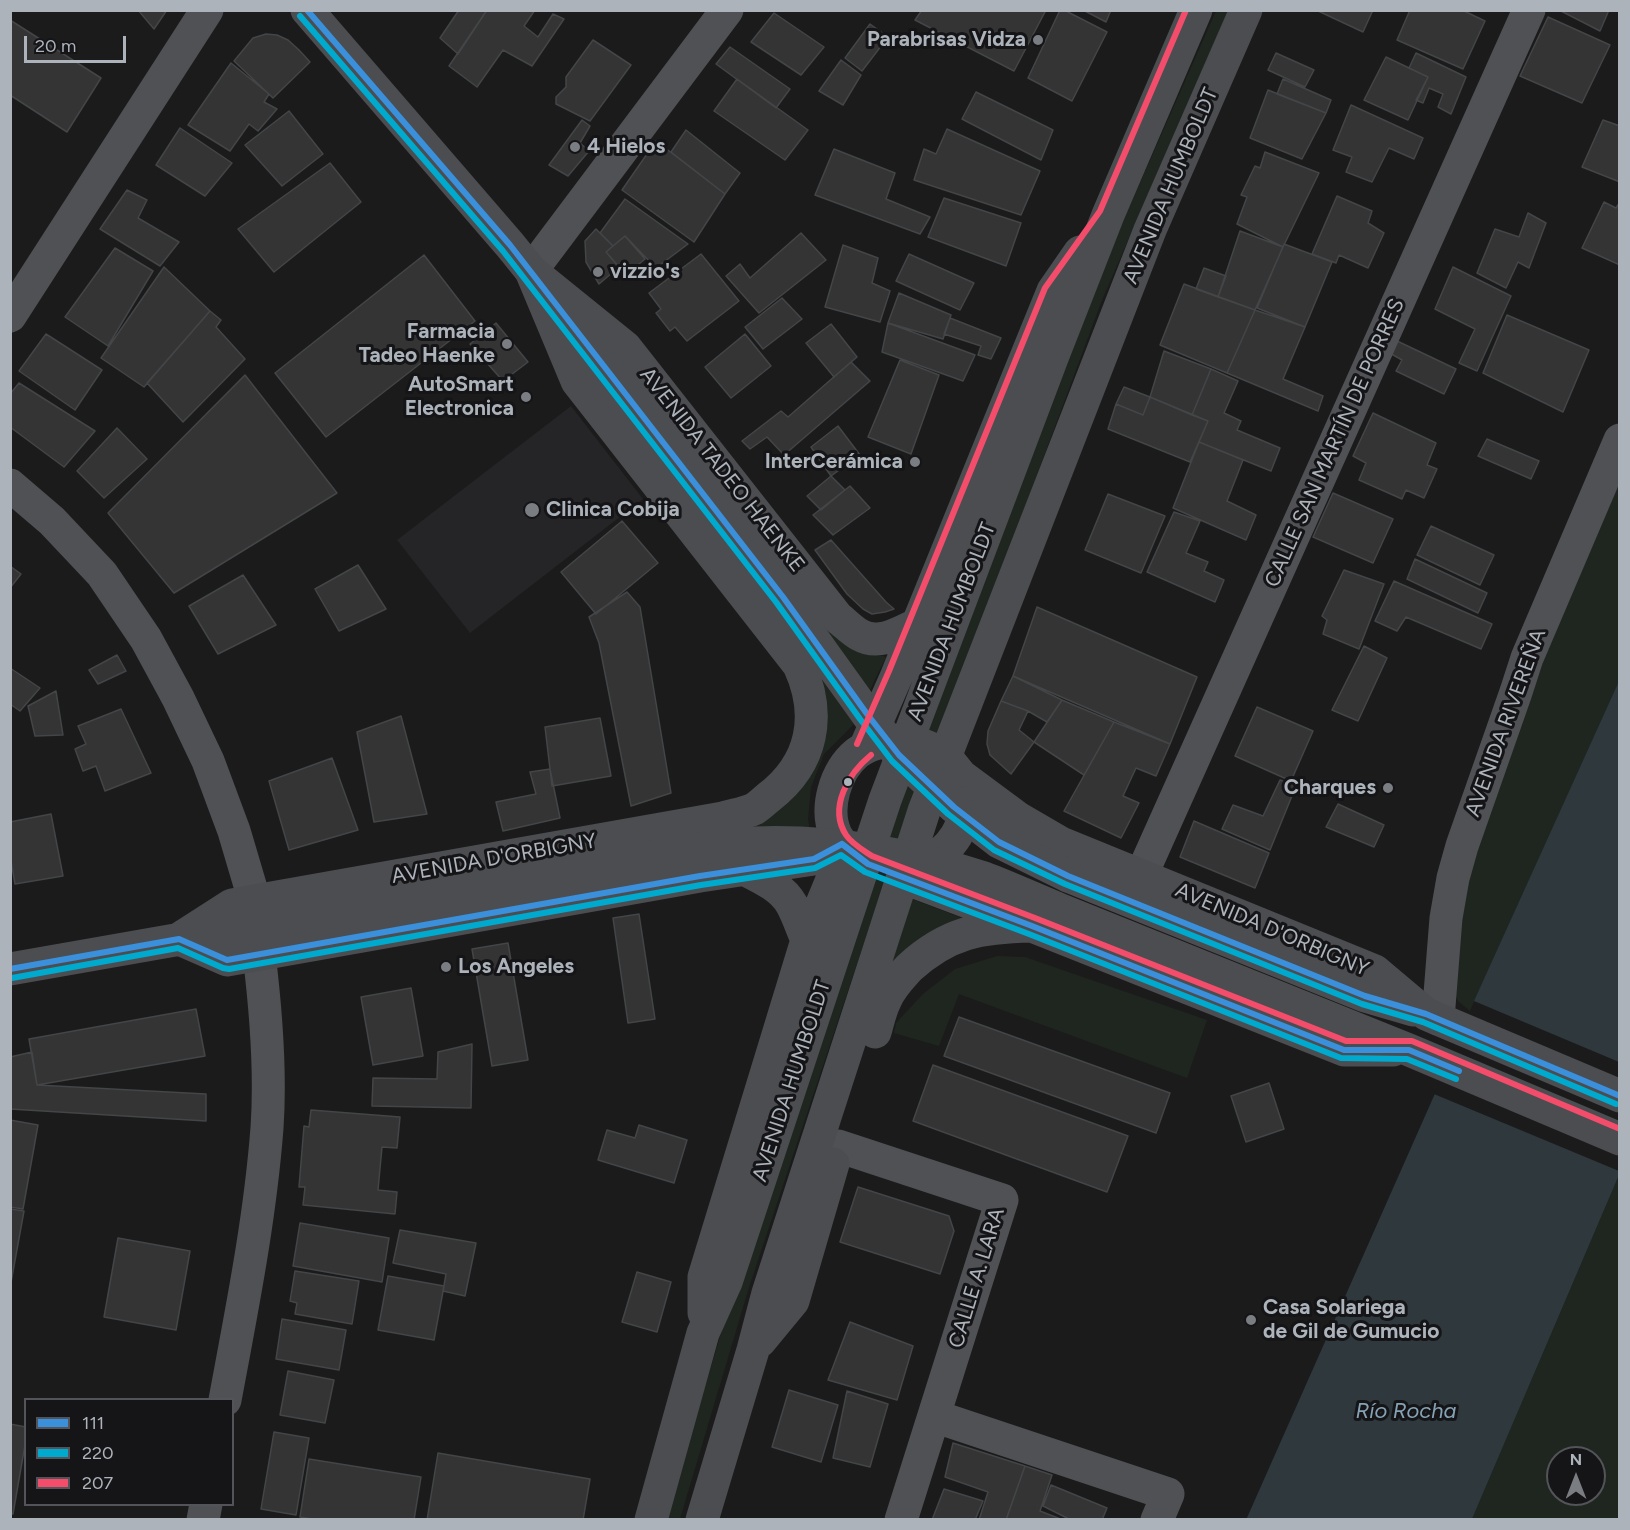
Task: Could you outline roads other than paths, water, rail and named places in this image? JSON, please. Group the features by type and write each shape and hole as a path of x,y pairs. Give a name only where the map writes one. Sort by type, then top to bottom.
{"main road":[{"name":"AVENIDA TADEO HAENKE","path":"307,10 531,271 625,347 838,618 861,636 875,639 889,638 918,624"},
{"name":"AVENIDA HUMBOLDT","path":"651,1520 704,1333 726,1282 885,800 1108,215 1196,10"},
{"name":"AVENIDA HUMBOLDT","path":"702,1520 768,1293 924,811 1150,230 1246,10"},
{"path":"878,744 918,624 1053,291 1108,215"},
{"path":"959,773 1138,322 1150,230"},
{"name":"AVENIDA TADEO HAENKE","path":"531,271 577,381 799,665 807,681 811,720 809,741 800,764"},
{"path":"531,271 783,597 898,755 954,807 999,842 1068,876 1365,996 1442,1020"},
{"path":"918,874 949,847 958,832 964,816 965,799 959,773 934,749 921,743 906,740 878,744 857,754 849,761 834,788 831,814 833,826 837,837 855,854 894,871 907,870 918,874 1044,917 1409,1050 1620,1139"},
{"name":"AVENIDA D'ORBIGNY","path":"10,969 179,939 232,905 723,818 754,808 780,789 800,764"},
{"name":"AVENIDA D'ORBIGNY","path":"959,773 1018,818 1060,843 1375,971 1442,1020 1620,1096"},
{"path":"179,939 659,855 754,843 829,845 918,859 984,879 1044,917"},
{"path":"704,1333 704,1276 807,940 855,854"},
{"path":"179,939 227,960 700,876 855,854"},
{"path":"746,870 771,884 791,902 807,940"},
{"path":"753,1350 793,1301 838,1146 884,1001 890,990 902,975 937,945 960,935 1044,917"}],"street":[{"path":"10,316 207,10"},
{"path":"531,271 727,10"},
{"name":"CALLE SAN MARTÍN DE PORRES","path":"1142,876 1529,10"},
{"name":"AVENIDA RIVEREÑA","path":"1442,1020 1446,918 1453,878 1462,846 1527,658 1620,440"},
{"path":"10,485 52,521 102,574 146,639 208,761 234,831 255,902"},
{"path":"225,1398 253,1249 267,1126 268,1069 259,954"},
{"name":"CALLE A. LARA","path":"838,1146 1002,1200 901,1520"},
{"path":"934,1416 1162,1507"}],"water":[{"name":"Río Rocha","path":"1619,681 1619,1175 1472,1519 1246,1520 1474,1001"}],"place":[{"name":"Parabrisas Vidza","path":"1038,40"},
{"name":"4 Hielos","path":"575,147"},
{"name":"vizzio's","path":"598,272"},
{"name":"Farmacia Tadeo Haenke","path":"507,344"},
{"name":"AutoSmart Electronica","path":"526,397"},
{"name":"InterCerámica","path":"915,462"},
{"name":"Clinica Cobija","path":"532,510"},
{"name":"Charques","path":"1388,788"},
{"name":"Los Angeles","path":"446,967"},
{"name":"Casa Solariega de Gil de Gumucio","path":"1251,1320"}]}
